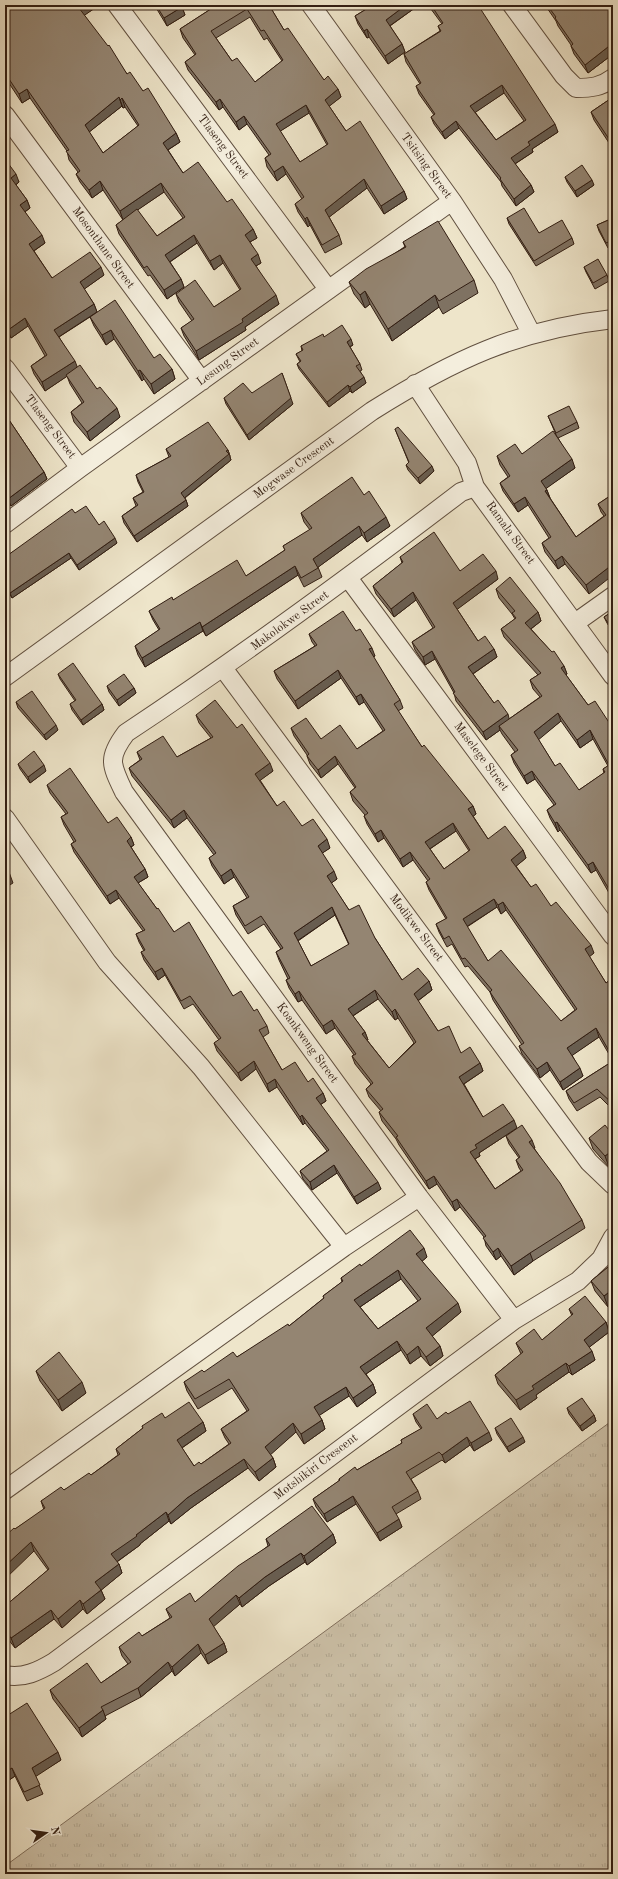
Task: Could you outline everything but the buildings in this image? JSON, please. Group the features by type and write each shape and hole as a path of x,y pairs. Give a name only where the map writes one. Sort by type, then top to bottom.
{"street":[{"name":"Tlaseng Street","path":"117,5 328,289"},
{"name":"Tsitsing Street","path":"311,5 452,201 503,279 531,333"},
{"path":"512,5 564,76 576,88 598,86 613,78"},
{"name":"Mosonthane Street","path":"5,115 202,381"},
{"name":"Lesung Street","path":"5,524 80,468 452,201"},
{"name":"Mogwase Crescent","path":"5,677 372,411 415,384 454,363 496,345 531,333 590,321 613,319"},
{"name":"Tlaseng Street","path":"5,368 80,468"},
{"name":"Ramala Street","path":"415,384 467,463 475,486 613,676"},
{"name":"Makolokwe Street","path":"112,760 116,746 126,733 223,668 349,579 461,492 475,486"},
{"name":"Maselege Street","path":"349,579 613,936"},
{"path":"575,623 613,596"},
{"name":"Modikwe Street","path":"223,668 589,1162 613,1185"},
{"name":"Koankweng Street","path":"112,760 116,776 124,792 418,1197 514,1320"},
{"path":"5,818 107,962 201,1067 344,1247"},
{"path":"5,1490 344,1247 418,1197"},
{"name":"Motshikiri Crescent","path":"5,1675 12,1677 35,1673 54,1662 514,1320 578,1281 601,1259 613,1236"}],"green space":[{"path":"613,1420 613,1874 5,1874 5,1866"}]}
